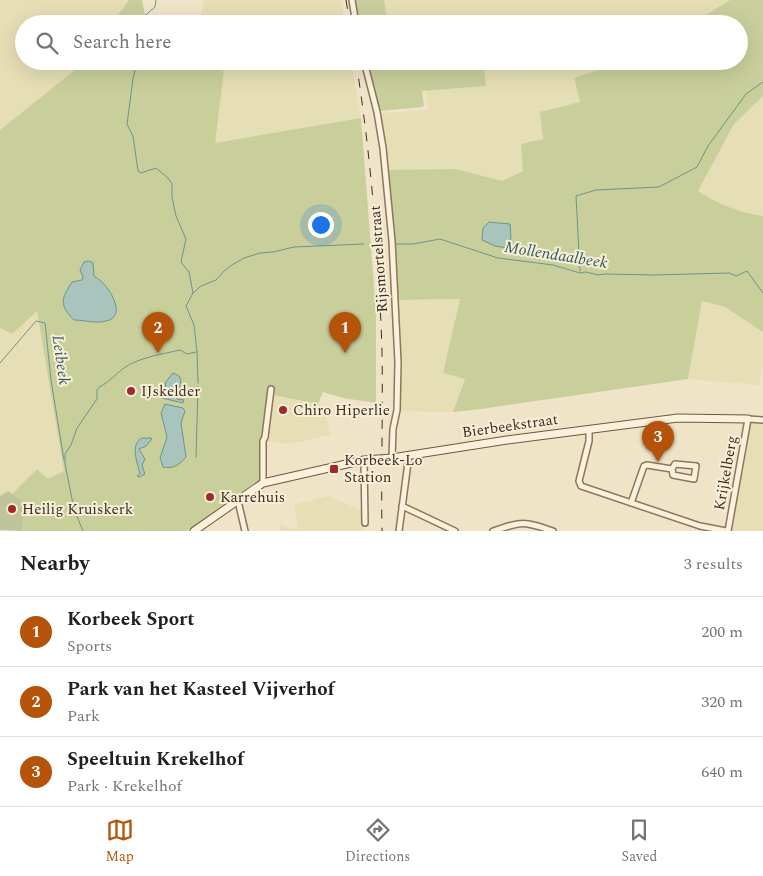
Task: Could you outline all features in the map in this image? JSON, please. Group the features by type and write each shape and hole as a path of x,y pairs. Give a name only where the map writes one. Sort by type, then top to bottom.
{"street":[{"path":"352,0 354,15"},
{"name":"Rijsmortelstraat","path":"366,70 377,112 383,148 392,241 398,362 397,410 393,429 392,458"},
{"path":"263,483 263,441 271,389"},
{"name":"Bierbeekstraat","path":"194,531 263,483 364,460 392,458 588,429 678,418 748,418 763,420"},
{"name":"Krijkelberg","path":"727,531 748,418"},
{"path":"588,429 589,442 579,481 580,484 700,526 727,531"},
{"path":"399,531 409,455"},
{"path":"364,460 365,523"},
{"path":"675,464 696,466 694,480 673,475 672,469 675,464"},
{"path":"631,503 644,466 672,469"},
{"path":"238,501 245,531"},
{"path":"402,506 455,531"},
{"path":"493,531 518,523 528,523 553,531"}],"shaded area":[{"path":"0,0 129,0 118,15 15,15 15,70 75,70 0,130"},
{"path":"204,0 341,0 344,15 201,15"},
{"path":"384,0 730,0 706,15 386,15"},
{"path":"194,70 353,70 361,118 215,144"},
{"path":"484,70 598,70 574,78 580,102 543,139 523,171 502,181 456,169 387,170 378,115 381,113 428,110 425,91 485,86"},
{"path":"763,96 763,216 734,210 697,192 734,124"},
{"path":"460,299 443,373 465,379 453,412 398,411 397,300"},
{"path":"702,301 725,307 763,332 763,363 759,385 688,379"},
{"path":"37,310 64,472 48,480 37,469 12,494 8,491 0,496 0,328 12,334"},
{"path":"271,395 323,405 330,435 289,444 264,441"},
{"path":"752,423 763,424 763,531 731,531 749,425"},
{"path":"328,496 364,511 364,531 280,531 279,524 298,530 294,505"}],"green space":[{"path":"129,0 142,0 145,15 118,15"},
{"path":"353,0 384,0 386,15 356,15"},
{"path":"730,0 763,0 763,96 734,124 698,191 729,207 763,216 763,332 725,307 702,301 688,379 453,412 465,379 443,373 460,299 397,300 387,170 456,169 502,181 523,171 521,144 543,139 540,112 580,102 574,78 598,70 748,70 748,15 706,15"},
{"path":"75,70 224,71 215,143 361,118 376,312 376,403 343,398 323,392 318,404 268,394 261,480 198,526 186,531 22,531 25,503 12,494 37,469 48,479 64,471 37,311 12,334 0,328 0,130"},
{"path":"368,70 484,70 486,86 422,91 423,107 380,111 377,108"},
{"path":"8,491 25,503 22,531 0,530 0,496"}],"water":[{"path":"489,222 510,224 511,238 507,248 495,246 482,240 483,228"},
{"path":"89,261 93,263 94,276 107,287 113,298 116,310 112,319 102,322 74,320 64,306 63,302 68,288 72,282 82,280 83,277 80,270 84,262"},
{"path":"173,373 179,376 181,380 179,392 175,396 177,399 184,400 183,403 162,398 166,388 165,383"},
{"path":"165,404 183,408 185,411 181,423 186,457 173,467 163,467 160,458 167,437 161,413"},
{"path":"142,438 152,439 146,446 139,449 145,459 142,465 145,474 139,477 137,476 140,473 135,449 138,441"}],"waterway":[{"path":"146,15 155,7 156,0"},
{"path":"135,70 127,124 133,136 138,171 141,173 156,168 172,184 172,197 176,216 186,239 181,262 189,272 193,293 186,306 194,325 198,383"},
{"path":"580,271 576,196 596,190 659,187 697,167 708,146 746,94 763,82"},
{"name":"Mollendaalbeek","path":"395,244 413,244 440,239 498,258 553,265 580,273 586,272 598,275 729,273 736,276 747,271 763,293"},
{"name":"Mollendaalbeek","path":"193,293 201,286 216,280 232,265 244,258 260,253 294,247 364,244"},
{"name":"Leibeek","path":"0,363 36,321 45,323 51,380 64,460"},
{"path":"83,531 74,509 65,464 65,454 71,445 77,428 97,399 97,390 123,368 139,360 180,350 187,354 196,352"},
{"path":"196,457 198,387"}],"railway":[{"path":"346,0 348,15"},
{"path":"357,70 374,206 379,279 382,352 382,531"}],"place":[{"name":"Park van het Kasteel Vijverhof","path":"158,353"},
{"name":"Korbeek Sport","path":"345,353"},
{"name":"IJskelder","path":"131,391"},
{"name":"Chiro Hiperlie","path":"283,410"},
{"name":"Speeltuin Krekelhof","path":"658,462"},
{"name":"Korbeek-Lo Station","path":"334,469"},
{"name":"Karrehuis","path":"210,497"},
{"name":"Heilig Kruiskerk","path":"12,509"}]}
